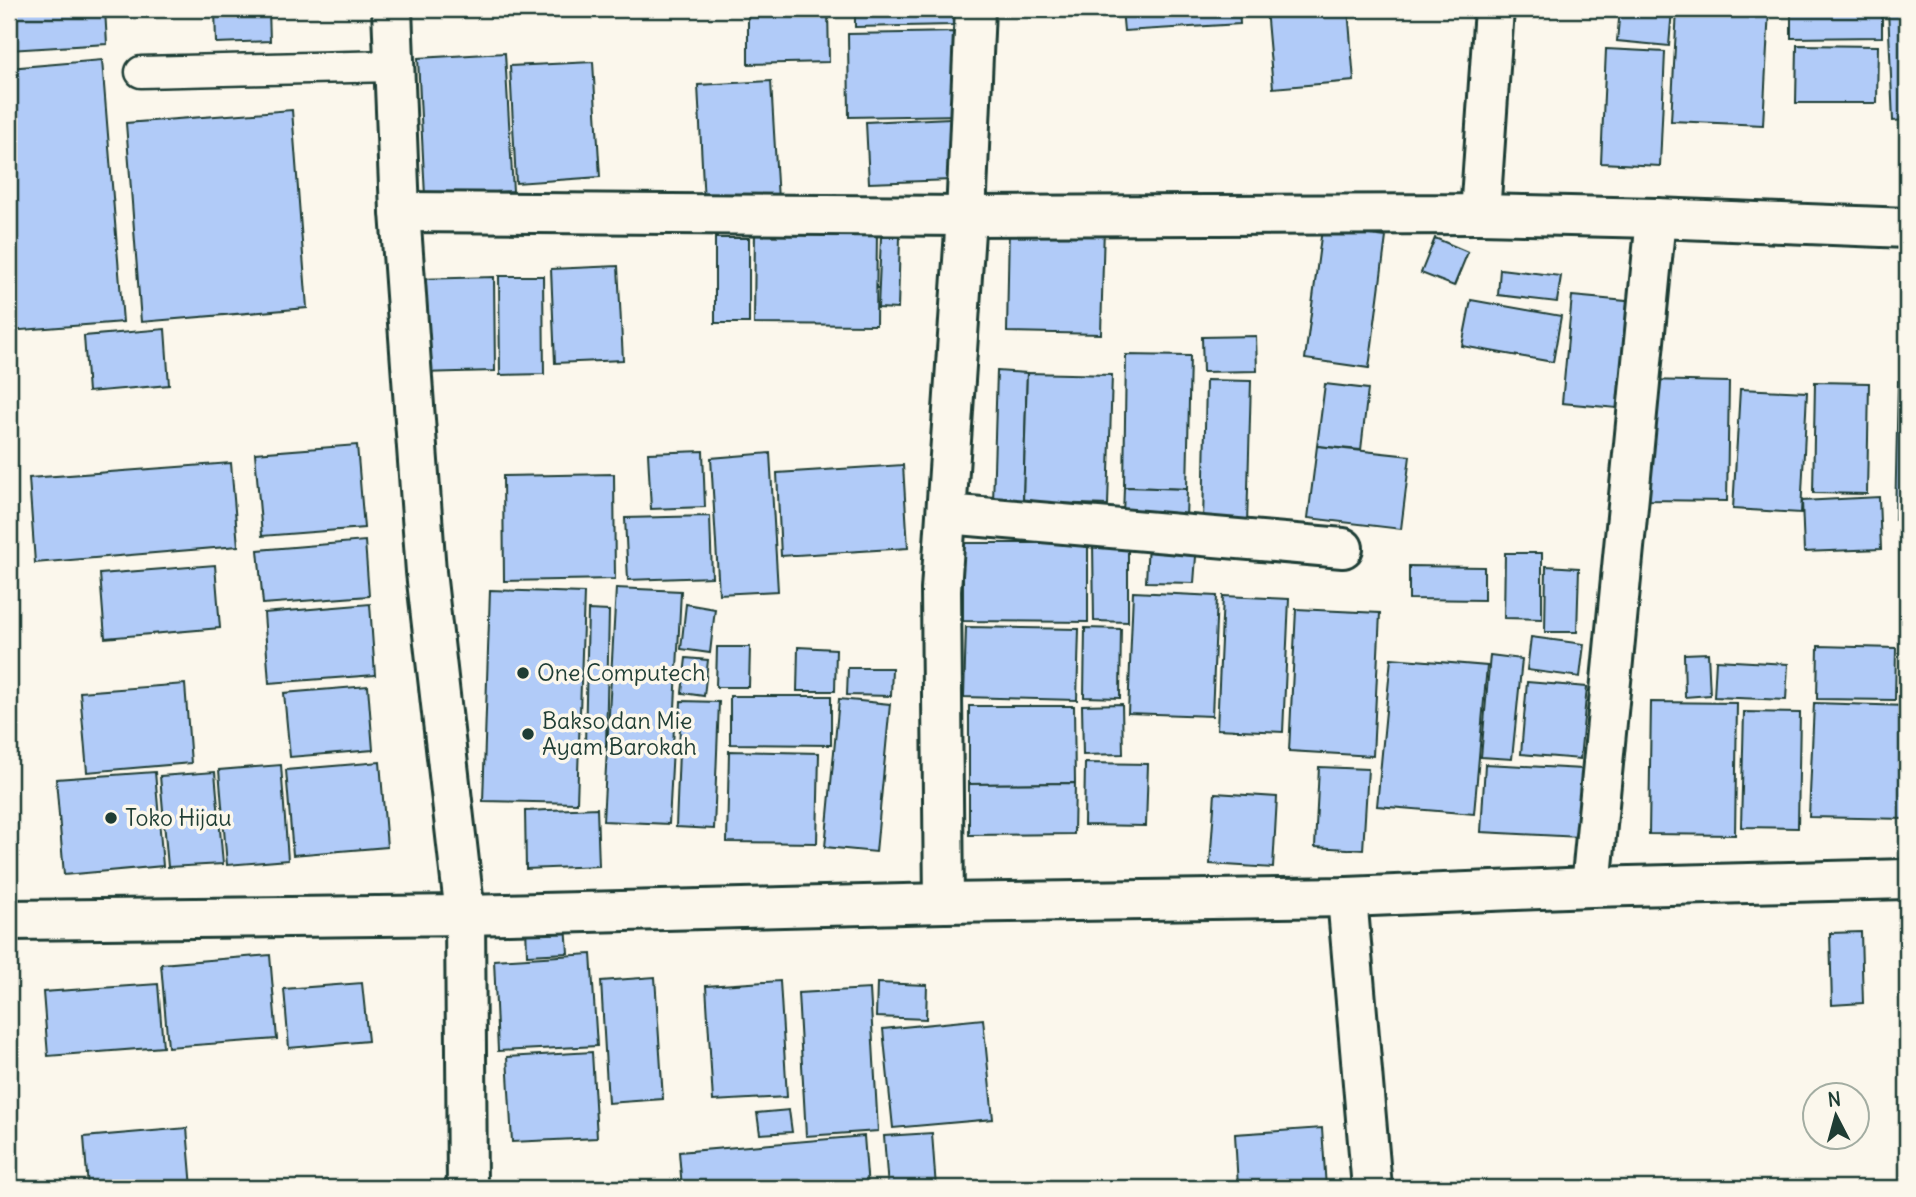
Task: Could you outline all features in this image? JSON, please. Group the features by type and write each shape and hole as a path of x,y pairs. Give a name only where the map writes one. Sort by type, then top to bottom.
{"street":[{"path":"392,9 400,212 426,572 465,915 467,1188"},
{"path":"944,903 941,590 966,216 975,9"},
{"path":"1480,214 1494,9"},
{"path":"400,212 966,216 1480,214 1907,228"},
{"path":"1591,887 1656,218"},
{"path":"947,514 1343,548"},
{"path":"9,920 465,915 944,903 1347,897 1591,887 1907,879"},
{"path":"1347,897 1372,1188"}],"lane":[{"path":"141,72 393,66"}],"building":[{"path":"9,9 105,9 107,44 9,50"},
{"path":"215,9 269,9 270,41 216,43"},
{"path":"748,9 828,9 829,62 748,64"},
{"path":"855,9 952,9 953,25 855,27"},
{"path":"1122,9 1239,9 1240,24 1124,31"},
{"path":"1266,9 1348,9 1354,81 1273,88"},
{"path":"1620,9 1672,9 1669,46 1617,41"},
{"path":"1677,9 1769,9 1763,125 1671,121"},
{"path":"1791,9 1882,9 1882,37 1791,38"},
{"path":"1888,9 1907,9 1907,120 1893,121"},
{"path":"959,32 961,115 849,117 848,34"},
{"path":"1797,45 1878,46 1877,103 1796,103"},
{"path":"1606,49 1665,52 1660,166 1601,163"},
{"path":"505,53 513,191 425,196 418,58"},
{"path":"102,60 123,322 9,331 9,68"},
{"path":"593,62 600,177 516,183 510,66"},
{"path":"771,81 778,200 704,204 698,85"},
{"path":"292,110 307,308 141,322 126,123"},
{"path":"950,118 952,180 869,183 866,122"},
{"path":"1009,224 1104,226 1101,334 1007,332"},
{"path":"755,229 877,230 876,325 754,324"},
{"path":"1322,229 1386,237 1369,368 1305,359"},
{"path":"881,237 900,237 898,309 878,308"},
{"path":"715,238 749,238 749,323 715,323"},
{"path":"1435,238 1468,252 1454,286 1421,273"},
{"path":"618,266 623,360 555,363 551,269"},
{"path":"1500,269 1561,276 1557,302 1498,295"},
{"path":"499,276 543,276 544,374 500,375"},
{"path":"494,277 495,371 420,373 418,279"},
{"path":"1572,296 1637,302 1628,409 1562,403"},
{"path":"1471,300 1561,316 1553,362 1462,346"},
{"path":"165,329 169,385 88,392 84,336"},
{"path":"1256,336 1257,371 1203,372 1202,337"},
{"path":"1126,355 1190,356 1187,489 1124,487"},
{"path":"997,371 1027,373 1023,502 993,502"},
{"path":"1027,373 1112,375 1108,505 1023,502"},
{"path":"1206,380 1251,381 1247,525 1203,524"},
{"path":"1647,380 1729,382 1727,501 1645,500"},
{"path":"1898,381 1907,381 1907,520 1895,520"},
{"path":"1815,382 1869,383 1867,494 1813,493"},
{"path":"1325,384 1368,389 1361,450 1317,446"},
{"path":"1740,389 1807,392 1801,513 1733,509"},
{"path":"357,445 364,528 262,536 255,453"},
{"path":"1317,446 1410,456 1401,529 1308,518"},
{"path":"703,451 705,507 651,509 648,453"},
{"path":"770,453 778,591 719,594 711,458"},
{"path":"231,463 238,546 35,563 29,478"},
{"path":"903,465 908,548 781,556 777,473"},
{"path":"614,474 615,579 504,581 503,476"},
{"path":"1124,487 1187,489 1186,518 1123,516"},
{"path":"1879,497 1881,549 1804,552 1802,501"},
{"path":"710,516 712,577 628,580 625,518"},
{"path":"365,541 369,596 263,604 258,550"},
{"path":"1148,541 1197,543 1194,583 1146,582"},
{"path":"1093,542 1128,542 1128,622 1094,621"},
{"path":"963,543 1088,543 1088,622 963,621"},
{"path":"1505,553 1542,553 1542,619 1504,618"},
{"path":"215,565 220,628 105,638 100,574"},
{"path":"1409,566 1484,567 1484,600 1409,599"},
{"path":"1546,566 1579,568 1577,632 1545,632"},
{"path":"616,588 681,591 669,824 603,821"},
{"path":"490,590 584,593 577,803 483,801"},
{"path":"1133,592 1217,596 1212,716 1128,713"},
{"path":"1223,596 1289,599 1283,732 1217,729"},
{"path":"370,604 375,675 269,683 264,613"},
{"path":"686,604 715,609 710,653 681,649"},
{"path":"1296,609 1380,613 1373,756 1289,751"},
{"path":"588,610 609,611 606,746 585,745"},
{"path":"966,627 1079,629 1077,700 964,697"},
{"path":"1085,628 1121,629 1120,698 1084,697"},
{"path":"1531,637 1584,644 1580,677 1527,670"},
{"path":"1818,646 1896,648 1895,700 1817,699"},
{"path":"717,647 750,647 749,687 716,687"},
{"path":"798,647 836,649 835,691 797,691"},
{"path":"1708,653 1710,695 1685,697 1684,654"},
{"path":"1490,655 1522,659 1512,759 1481,757"},
{"path":"686,658 708,660 704,696 682,693"},
{"path":"1391,658 1487,666 1474,814 1377,806"},
{"path":"1716,660 1788,664 1786,700 1714,697"},
{"path":"848,668 892,668 891,696 847,695"},
{"path":"1527,682 1587,687 1580,759 1521,754"},
{"path":"185,684 191,763 87,772 80,692"},
{"path":"368,686 373,750 290,757 284,693"},
{"path":"730,696 831,696 831,745 730,744"},
{"path":"839,699 890,704 876,852 825,847"},
{"path":"681,701 719,702 714,829 676,827"},
{"path":"1651,702 1737,703 1735,835 1649,834"},
{"path":"1814,703 1907,706 1907,819 1809,817"},
{"path":"1122,704 1123,754 1083,755 1082,705"},
{"path":"969,706 1074,706 1075,783 969,784"},
{"path":"1744,712 1800,713 1798,828 1741,827"},
{"path":"729,751 819,753 817,843 727,842"},
{"path":"380,762 387,847 293,855 286,770"},
{"path":"1085,763 1148,764 1146,826 1084,825"},
{"path":"1485,764 1583,769 1580,837 1481,832"},
{"path":"281,765 288,860 227,865 219,770"},
{"path":"1319,767 1368,769 1363,850 1315,847"},
{"path":"155,772 163,866 64,875 56,779"},
{"path":"215,772 223,864 168,867 160,776"},
{"path":"1075,783 1074,834 969,835 969,784"},
{"path":"1215,793 1277,797 1273,868 1210,864"},
{"path":"597,808 599,866 526,869 525,811"},
{"path":"566,923 568,953 527,955 526,925"},
{"path":"1861,932 1863,1003 1832,1005 1830,933"},
{"path":"591,954 597,1046 498,1051 494,960"},
{"path":"270,955 277,1039 168,1047 161,964"},
{"path":"655,977 663,1099 608,1103 601,981"},
{"path":"780,981 787,1097 713,1101 706,986"},
{"path":"362,983 368,1041 289,1048 284,989"},
{"path":"877,983 927,985 926,1019 876,1017"},
{"path":"158,984 163,1047 48,1056 43,992"},
{"path":"870,989 878,1131 806,1136 798,993"},
{"path":"983,1019 993,1119 893,1128 883,1029"},
{"path":"592,1052 597,1138 512,1142 507,1057"},
{"path":"789,1110 792,1132 760,1134 757,1113"},
{"path":"187,1128 192,1188 88,1188 84,1137"},
{"path":"1322,1128 1326,1188 1270,1188 1270,1185 1238,1187 1235,1134"},
{"path":"932,1133 936,1188 888,1188 884,1136"},
{"path":"864,1136 868,1188 682,1188 679,1152"}],"place":[{"name":"One Computech","path":"523,673"},
{"name":"Bakso dan Mie Ayam Barokah","path":"528,734"},
{"name":"Toko Hijau","path":"111,818"}]}
